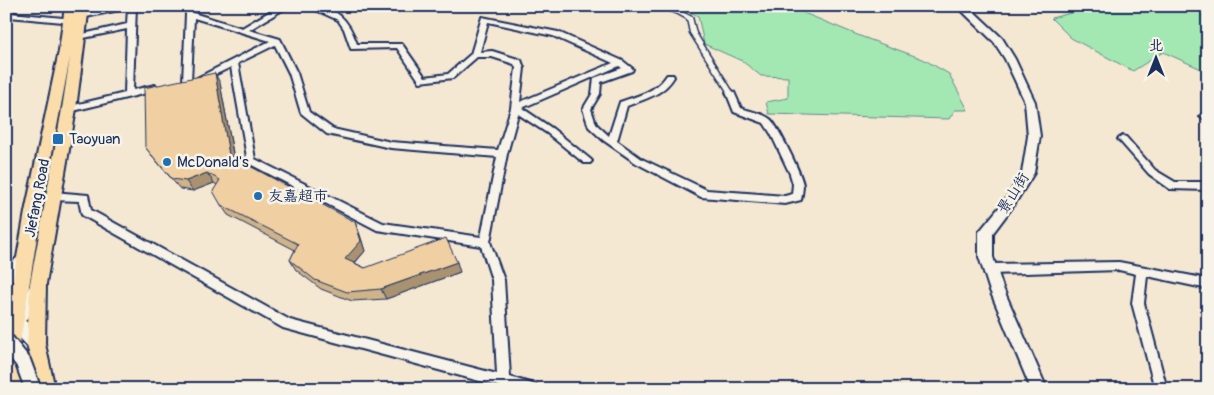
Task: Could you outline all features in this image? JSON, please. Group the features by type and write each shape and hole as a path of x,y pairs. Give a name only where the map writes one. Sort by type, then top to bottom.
{"main road":[{"name":"Jiefang Road","path":"46,389 36,344 38,284 69,109 79,37 76,12"},
{"name":"Jiefang Road","path":"14,387 7,360 9,322 26,258 32,212 65,51 76,12"},
{"path":"6,278 26,258"},
{"path":"36,344 26,331 9,322 30,304 38,284"},
{"path":"6,340 15,348 24,363 33,389"}],"street":[{"path":"6,11 9,15 23,18 126,6"},
{"path":"130,94 132,6"},
{"path":"243,30 285,6"},
{"path":"311,6 336,15 347,25 354,47 399,46 423,80 450,76 475,55 485,19 555,34 620,63 628,69 597,80 596,94 587,109 592,125 639,161 705,194 785,200 797,196 798,184 795,174 767,121 737,110 730,92 693,33 690,18 678,12 655,6"},
{"name":"景山街","path":"962,6 998,40 1010,59 1030,102 1034,136 1028,173 1010,202 986,232 986,257 1039,389"},
{"path":"187,81 189,10 277,41 293,73 304,113 330,132 391,145 502,154"},
{"path":"79,37 131,26"},
{"path":"178,83 205,77 277,41"},
{"path":"475,55 492,54 518,62 520,68 515,108 502,154 485,242 498,280 504,381"},
{"path":"234,63 251,161 381,227 485,242"},
{"path":"515,108 620,63"},
{"path":"612,142 623,104 667,84 670,77"},
{"path":"69,109 168,85"},
{"path":"515,108 550,132 586,161"},
{"path":"1123,139 1152,172 1173,186 1208,186"},
{"path":"53,196 84,198 86,212 287,324 532,389"},
{"path":"990,269 1119,266 1208,284"},
{"path":"1142,271 1138,303 1161,389"}],"green space":[{"path":"678,6 787,6 923,59 949,74 968,110 955,110 949,119 769,114 766,102 788,98 788,77 761,76 742,61 704,44 698,16"},
{"path":"1075,6 1208,6 1208,72 1163,52 1133,71 1071,38 1051,18 1079,11"}],"building":[{"name":"友嘉超市","path":"215,73 229,155 355,222 361,241 345,259 365,268 446,238 457,262 381,289 347,292 315,280 290,260 298,244 221,205 213,191 220,180 207,173 186,181 172,179 145,147 144,88"}],"place":[{"name":"Taoyuan","path":"58,139"},
{"name":"McDonald's","path":"167,162"},
{"name":"友嘉超市","path":"258,196"}]}
